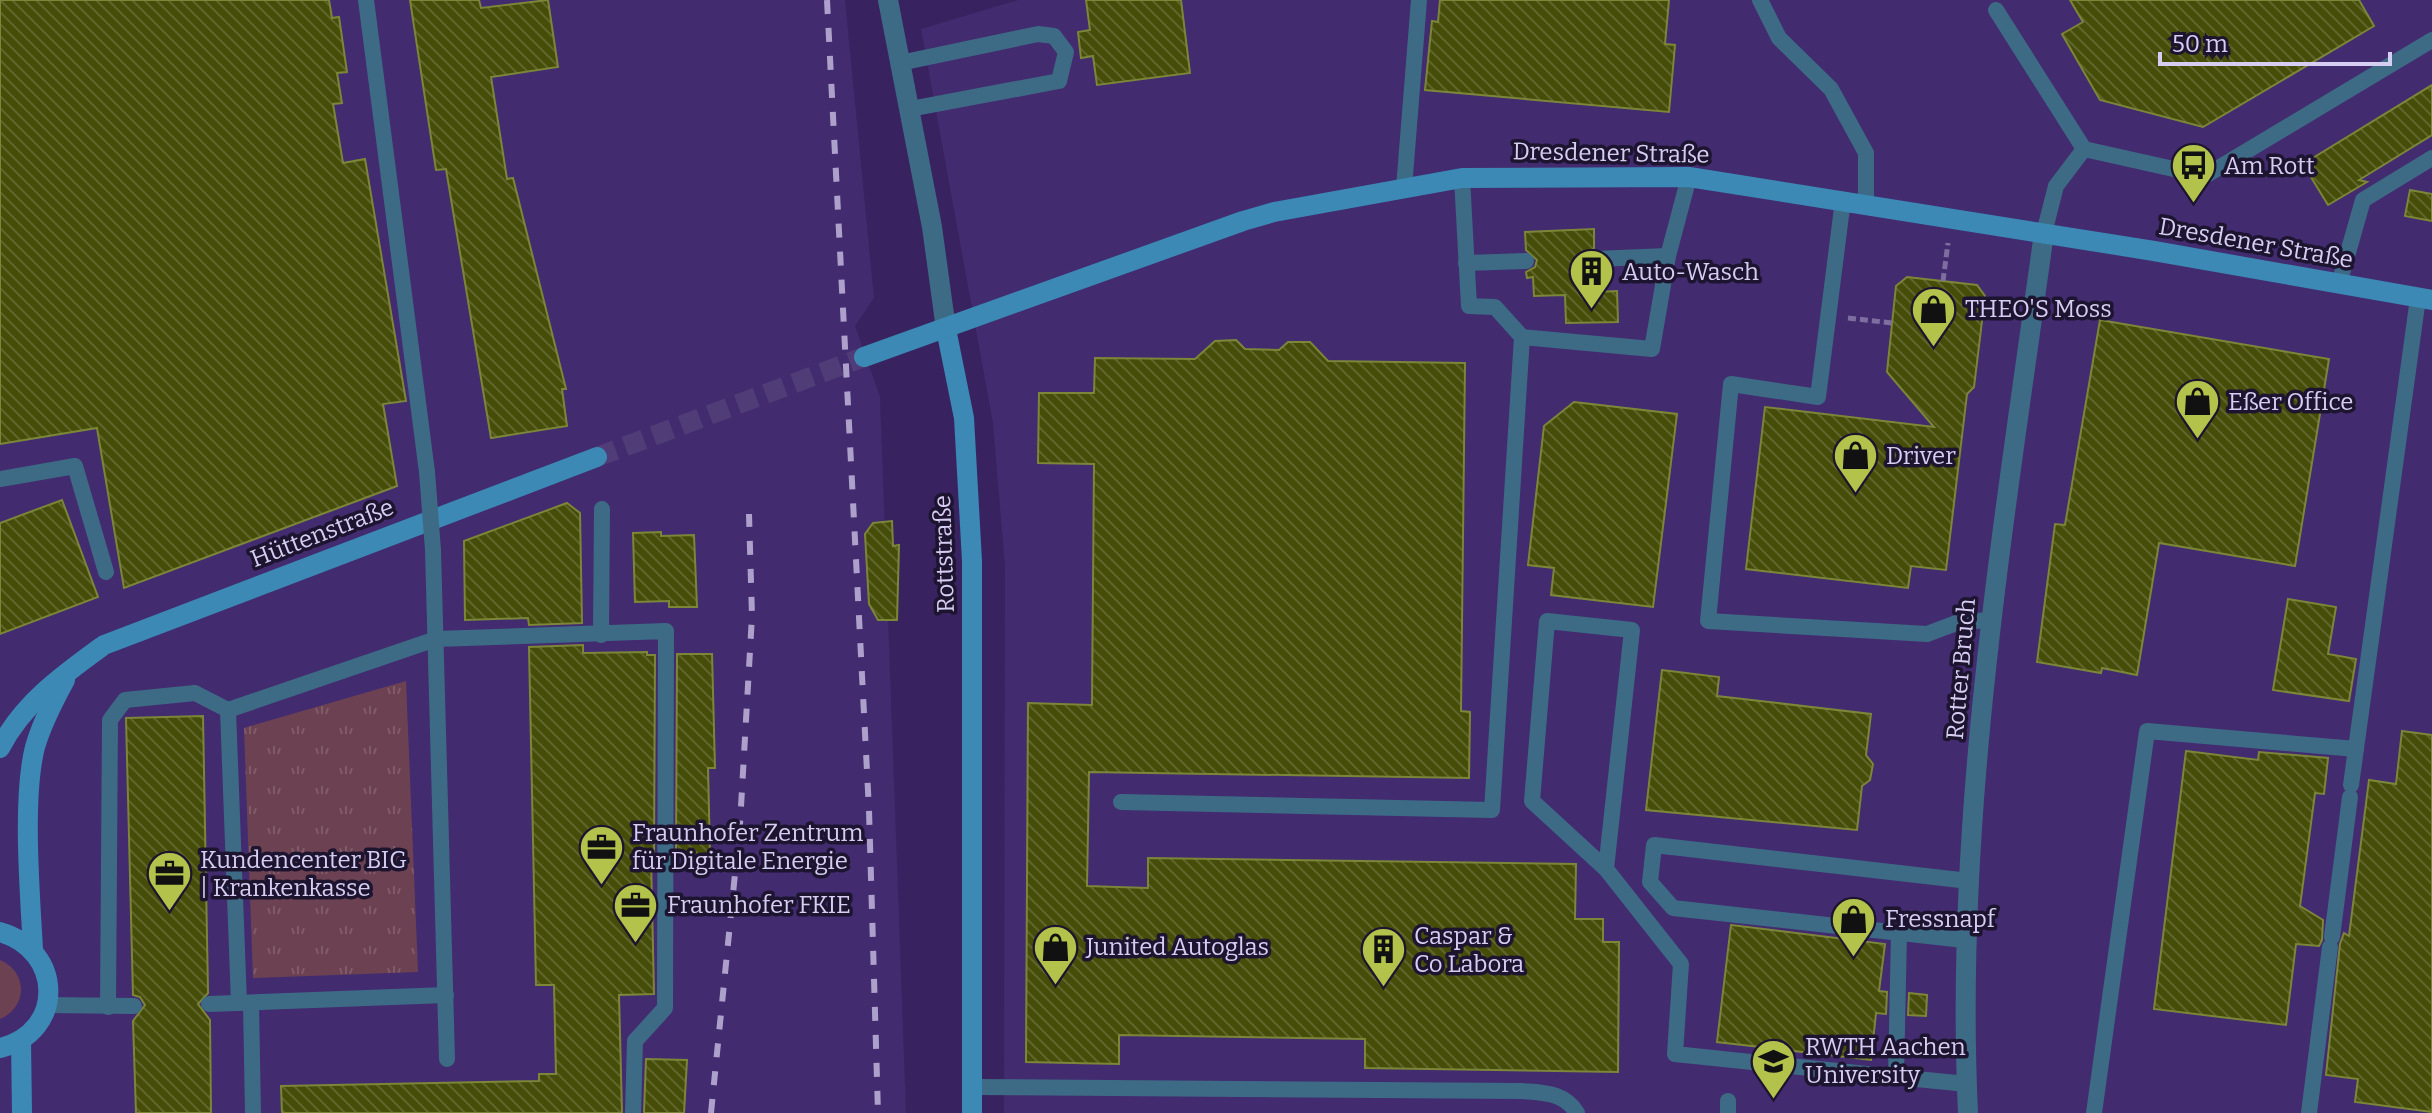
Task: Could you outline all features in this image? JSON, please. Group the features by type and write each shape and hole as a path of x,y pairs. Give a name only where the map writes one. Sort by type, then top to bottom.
{"street":[{"name":"Rottstraße","path":"888,0 964,418 972,561 972,1113"},
{"name":"Dresdener Straße","path":"946,329 1243,221 1462,178 1689,177 2044,233 2425,299"},
{"name":"Rotter Bruch","path":"1968,1113 1964,940 1991,620 2044,233"},
{"path":"864,357 946,329"},
{"name":"Hüttenstraße","path":"0,748 10,728 29,706 104,645 597,457"},
{"name":"Hüttenstraße","path":"33,949 30,792 34,750 46,714 71,669"},
{"path":"0,932 19,938 33,949 44,966 49,985 42,1019 21,1040 0,1048"},
{"path":"21,1040 22,1113"}],"lane":[{"path":"366,0 427,472 433,550 447,1059"},
{"path":"1404,188 1419,0"},
{"path":"1760,0 1779,38 1831,89 1866,153 1866,204"},
{"path":"1996,10 2084,149 2205,176 2432,40"},
{"path":"900,63 1038,34 1054,36 1066,52 1059,81 910,109"},
{"path":"2044,233 2056,186 2084,149"},
{"path":"2339,284 2363,200 2432,158"},
{"path":"1462,178 1469,306 1495,307 1522,337 1652,349 1668,256 1689,177"},
{"path":"1843,200 1818,397 1731,384 1708,621 1927,634 1959,622 1991,620"},
{"path":"1595,259 1668,256"},
{"path":"1466,263 1526,261"},
{"path":"2309,1113 2356,749 2425,299"},
{"path":"1121,802 1492,810 1522,337"},
{"path":"0,479 75,466 106,572"},
{"path":"601,635 602,509"},
{"path":"1606,869 1632,630 1547,621 1532,801 1606,869 1681,964 1675,1054 1967,1084"},
{"path":"108,1007 110,720 125,700 195,693 228,710 436,639 666,631 665,1008 635,1041 633,1113"},
{"path":"228,710 253,1113"},
{"path":"2094,1113 2147,731 2356,749"},
{"path":"1964,940 1673,908 1650,882 1654,845 1969,881"},
{"path":"1896,1077 1899,933"},
{"path":"209,1004 446,995"},
{"path":"47,1005 134,1006"},
{"path":"973,1087 1382,1093 1522,1091 1557,1095 1569,1100 1577,1113"}],"path":[{"path":"1943,281 1945,267"},
{"path":"1828,315 1892,323"}],"shaded area":[{"path":"0,0 845,0 874,298 855,326 880,397 906,1113 0,1113"},
{"path":"1018,0 2432,0 2432,1113 1004,1113 1005,566 993,423 921,29"}],"green space":[{"path":"406,681 418,972 253,978 244,728"},
{"path":"0,960 16,973 21,990 16,1006 0,1019"}],"building":[{"path":"0,0 329,0 332,18 339,17 347,72 337,73 342,103 333,104 343,163 365,159 406,401 383,404 397,486 124,588 97,428 0,444"},
{"path":"410,0 479,0 481,8 548,0 558,67 491,77 507,179 513,178 566,389 562,389 567,426 491,438 446,169 436,170"},
{"path":"1086,0 1181,0 1190,73 1097,85 1093,56 1081,58 1078,32 1090,30"},
{"path":"1440,0 1669,0 1665,44 1675,45 1669,112 1425,90 1432,21 1438,22"},
{"path":"2070,0 2359,0 2374,26 2203,127 2100,100 2062,34 2083,22"},
{"path":"2432,85 2432,135 2359,180 2367,182 2328,205 2303,164"},
{"path":"2410,190 2432,194 2432,221 2405,216"},
{"path":"1594,229 1594,248 1586,253 1584,260 1596,273 1597,292 1617,291 1618,322 1566,323 1565,295 1534,296 1533,277 1527,278 1526,272 1535,267 1537,260 1526,250 1525,232"},
{"name":"Driver","path":"1907,277 1977,285 1985,296 1974,387 1967,394 1946,570 1911,566 1908,588 1746,569 1765,407 1934,427 1887,372 1896,286"},
{"name":"Eßer Office","path":"2100,320 2329,359 2295,566 2159,543 2137,675 2102,668 2101,673 2037,662 2055,524 2065,525"},
{"path":"1236,340 1245,349 1279,350 1288,342 1310,342 1328,361 1465,363 1461,711 1470,712 1469,778 1089,772 1087,886 1148,888 1148,858 1576,864 1575,919 1603,919 1603,942 1619,942 1618,1072 1365,1068 1365,1039 1119,1035 1119,1064 1026,1062 1028,703 1092,705 1094,464 1038,463 1039,393 1094,393 1095,358 1195,359 1215,341"},
{"path":"1574,402 1677,414 1653,607 1551,595 1554,568 1528,565 1544,426"},
{"path":"62,500 98,597 0,634 0,523"},
{"path":"567,503 580,513 582,623 529,625 528,618 465,620 464,541"},
{"path":"892,521 893,546 899,545 897,620 878,620 869,604 865,534 873,523"},
{"path":"661,532 661,536 694,535 697,607 669,607 669,601 635,602 633,533"},
{"path":"2288,599 2336,607 2328,654 2356,659 2349,701 2273,690"},
{"path":"583,645 583,653 647,652 647,655 655,655 654,857 651,857 654,994 619,995 622,1113 282,1113 281,1086 539,1081 539,1074 556,1074 554,985 536,985 529,647"},
{"path":"677,654 712,654 715,768 708,768 710,855 676,856"},
{"path":"1662,670 1719,677 1717,696 1871,714 1866,755 1873,764 1870,780 1862,786 1857,830 1646,810"},
{"name":"Kundencenter BIG | Krankenkasse","path":"203,716 208,993 198,1004 210,1020 211,1113 136,1113 133,1021 145,1005 140,997 133,995 126,718"},
{"path":"2402,731 2432,735 2432,1112 2355,1102 2358,1079 2326,1075 2340,944 2344,933 2349,936 2369,780 2396,784"},
{"path":"2186,751 2258,760 2259,752 2328,758 2324,794 2315,793 2300,906 2323,920 2322,940 2319,946 2296,944 2286,1025 2154,1009"},
{"path":"1731,925 1885,944 1879,991 1887,992 1886,1014 1876,1013 1871,1060 1717,1042"},
{"path":"1909,993 1927,995 1926,1016 1908,1015"},
{"path":"646,1059 687,1060 684,1113 644,1113"}],"tunnel":[{"path":"597,457 864,357"}],"railway":[{"path":"827,0 869,810 878,1113"},
{"path":"711,1113 740,824 752,616 749,514"}],"place":[{"name":"Am Rott","path":"2193,205"},
{"name":"Auto-Wasch","path":"1591,311"},
{"name":"THEO'S Moss","path":"1934,348"},
{"name":"Eßer Office","path":"2197,441"},
{"name":"Driver","path":"1855,495"},
{"name":"Fraunhofer Zentrum für Digitale Energie","path":"601,886"},
{"name":"Kundencenter BIG | Krankenkasse","path":"169,913"},
{"name":"Fraunhofer FKIE","path":"636,944"},
{"name":"Fressnapf","path":"1854,958"},
{"name":"Junited Autoglas","path":"1055,986"},
{"name":"Caspar & Co Labora","path":"1383,989"},
{"name":"RWTH Aachen University","path":"1774,1100"}]}
